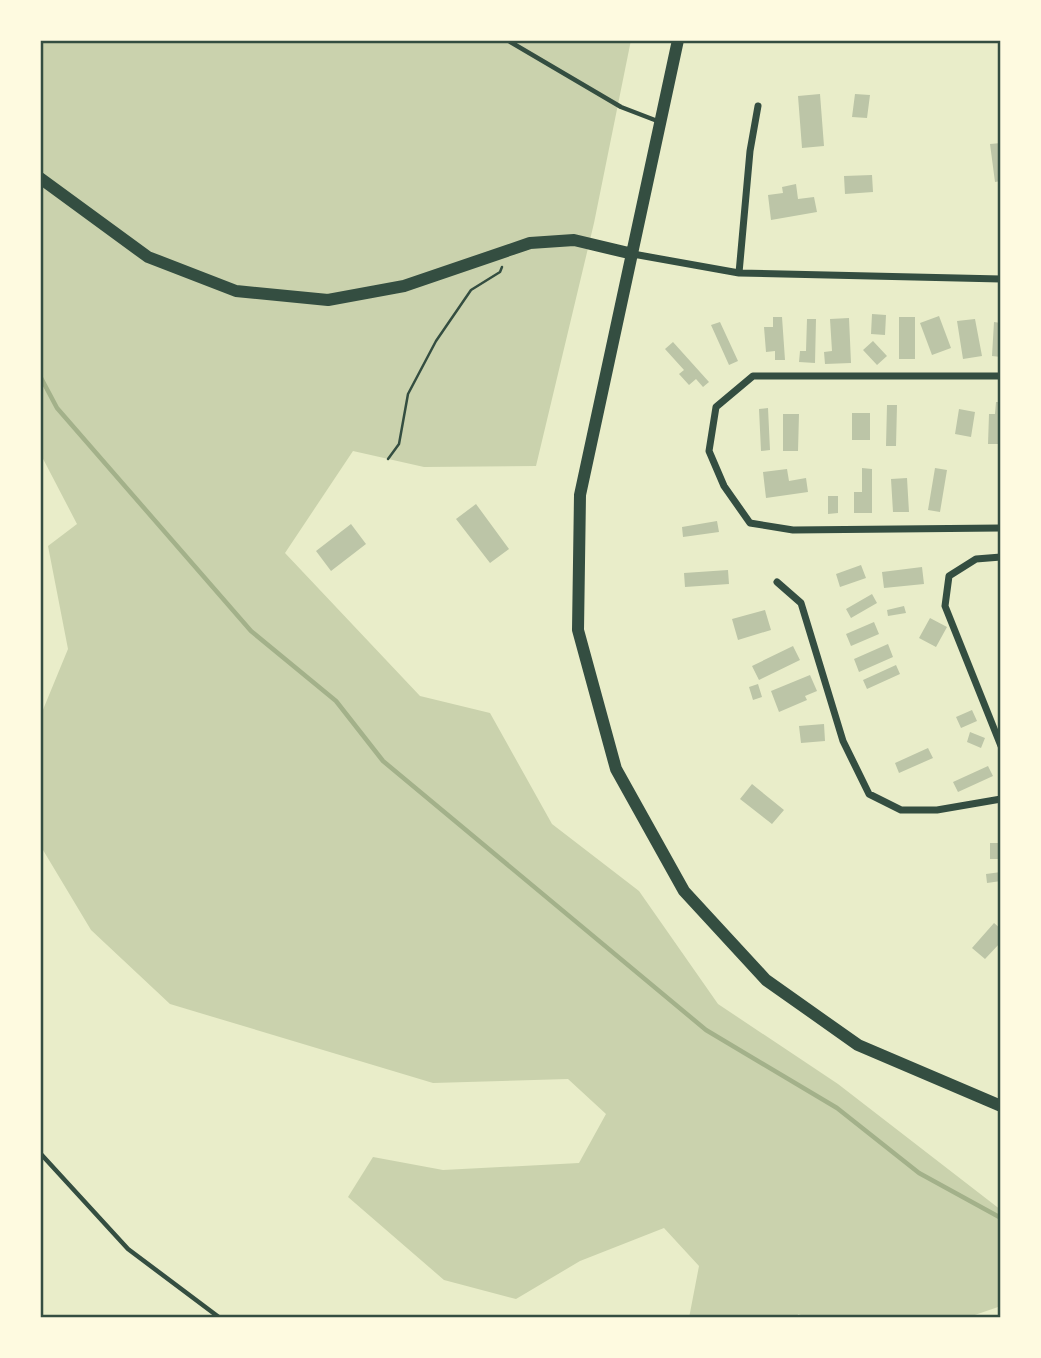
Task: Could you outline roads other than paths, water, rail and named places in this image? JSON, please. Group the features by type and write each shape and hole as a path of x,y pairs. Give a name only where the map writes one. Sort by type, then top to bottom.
{"street":[{"path":"678,40 580,495 578,630 617,769 684,891 766,980 858,1045 1001,1106"},
{"path":"739,273 750,152 758,106"},
{"path":"40,178 148,257 236,291 328,300 404,286 530,243 574,240 633,254 739,273 1001,279"},
{"path":"1001,376 753,376 716,407 709,451 724,486 751,523 793,530 1001,528"},
{"path":"1001,557 975,559 949,576 945,606 1001,746"},
{"path":"777,582 801,603 843,741 869,794 901,810 937,810 1001,799"}],"lane":[{"path":"506,40 621,107 661,122"},
{"path":"40,1153 128,1249 220,1318"}],"waterway":[{"path":"40,376 57,408 251,631 336,701 383,761 706,1030 837,1108 919,1173 1001,1218"}]}
